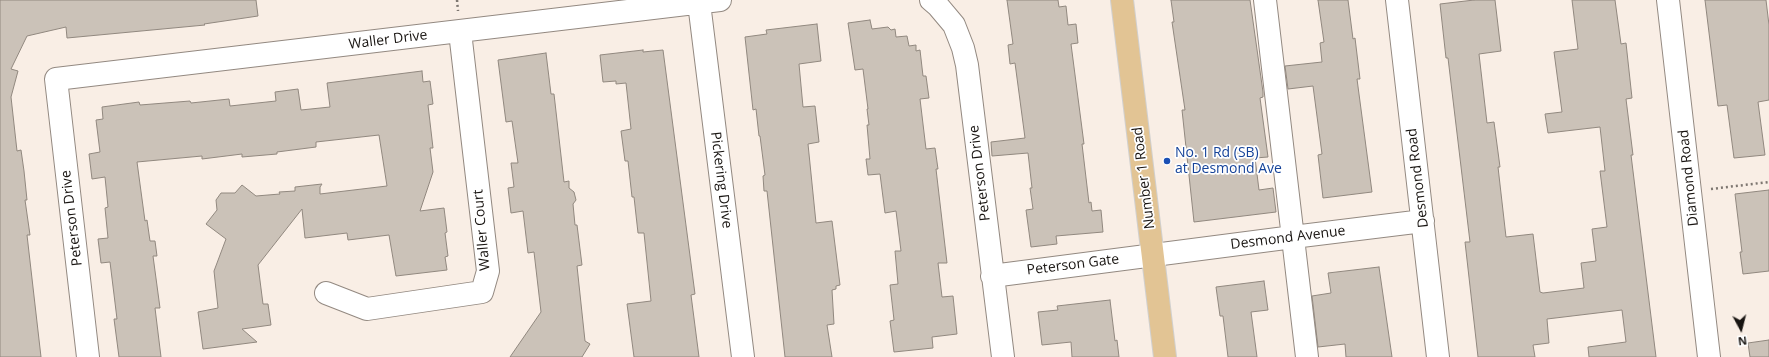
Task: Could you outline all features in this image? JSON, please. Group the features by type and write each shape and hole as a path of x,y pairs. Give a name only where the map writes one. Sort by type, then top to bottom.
{"main road":[{"name":"Number 1 Road","path":"1122,0 1166,357"}],"street":[{"name":"Peterson Drive","path":"931,0 938,6 954,26 963,48 967,65 1003,357"},
{"path":"1264,0 1307,357"},
{"name":"Desmond Road","path":"1397,0 1438,357"},
{"name":"Diamond Road","path":"1668,0 1709,357"},
{"name":"Waller Drive","path":"56,79 460,24 710,1"},
{"name":"Pickering Drive","path":"710,1 743,357"},
{"name":"Waller Court","path":"326,293 367,309 482,292 488,271 460,24"},
{"name":"Peterson Drive","path":"56,79 88,357"},
{"name":"Desmond Avenue","path":"1153,255 1423,221"},
{"name":"Peterson Gate","path":"992,276 1153,255"}],"path":[{"path":"457,0 460,24"},
{"path":"1691,191 1769,182"}],"building":[{"path":"0,0 256,0 258,16 204,24 205,25 67,38 66,27 27,36 11,69 18,71 11,97 17,151 21,150 24,171 27,200 25,200 30,235 27,235 41,357 0,357"},
{"path":"1007,0 1058,0 1059,7 1066,6 1068,25 1076,24 1078,43 1071,44 1084,144 1082,144 1089,203 1091,202 1092,211 1101,210 1103,232 1056,236 1057,244 1031,247 1026,210 1033,209 1028,153 992,156 991,142 1025,138 1015,63 1010,64 1008,45 1013,44"},
{"path":"1171,0 1250,0 1263,92 1263,97 1260,98 1268,157 1255,158 1259,190 1273,188 1276,212 1194,222 1182,110 1185,110 1172,22 1174,22"},
{"path":"1318,0 1348,0 1353,39 1355,38 1360,79 1357,79 1372,192 1323,198 1318,155 1322,154 1313,86 1288,89 1285,66 1322,62 1320,43 1324,42"},
{"path":"1474,0 1495,0 1501,51 1479,54 1487,123 1494,122 1500,167 1498,167 1506,237 1533,234 1540,292 1543,293 1584,288 1581,263 1596,261 1592,229 1607,227 1600,171 1605,171 1600,127 1548,133 1545,114 1562,112 1554,52 1578,49 1572,0 1615,0 1621,44 1626,43 1632,98 1626,99 1633,155 1631,155 1656,357 1589,357 1588,347 1626,342 1622,310 1547,319 1549,343 1533,345 1535,357 1478,357 1465,242 1470,242 1440,4"},
{"path":"1705,0 1766,0 1769,25 1769,100 1758,102 1765,155 1734,158 1727,105 1718,106"},
{"path":"870,20 872,29 888,27 891,30 895,29 896,37 907,36 909,46 916,45 916,51 920,50 923,76 926,76 929,98 920,99 926,149 935,148 938,169 936,169 947,263 938,263 942,297 953,296 957,334 932,337 933,348 894,352 890,321 894,320 890,285 898,284 895,251 901,251 896,211 885,213 880,174 868,175 866,159 870,159 867,125 869,125 863,69 855,70 848,23"},
{"path":"817,24 821,61 799,64 803,107 815,106 819,142 808,144 816,223 832,221 840,285 836,286 836,289 832,290 834,324 827,325 832,357 785,357 767,191 764,191 763,176 765,175 756,109 753,110 745,37 767,34 766,30"},
{"path":"643,50 643,52 663,50 695,294 691,295 699,357 634,357 627,304 651,301 644,233 638,233 628,161 625,161 621,131 631,129 626,83 616,84 616,81 603,82 600,55"},
{"path":"546,53 551,94 554,94 564,182 569,181 569,188 574,192 576,200 573,204 582,265 577,266 585,341 590,344 582,357 510,357 541,312 534,252 528,253 523,211 511,213 508,188 514,187 511,163 518,163 512,121 506,122 498,60"},
{"path":"422,71 423,82 430,81 433,104 428,105 433,148 430,148 433,172 420,211 444,208 447,232 445,233 448,256 445,257 447,270 396,276 389,235 348,240 347,233 305,238 302,209 258,265 263,304 268,304 271,325 242,329 257,342 203,349 198,312 218,308 214,271 226,239 206,224 217,210 216,200 221,193 235,193 242,185 256,196 280,194 279,192 295,191 295,187 322,184 320,187 320,194 387,186 379,135 316,142 316,147 277,152 277,154 242,157 242,154 202,159 202,156 137,162 145,221 147,220 150,241 155,241 157,256 153,256 160,308 155,308 161,357 119,357 114,319 117,319 110,262 101,263 98,239 108,238 105,208 108,207 105,177 92,179 89,154 100,152 96,120 103,119 102,107 139,102 140,105 190,101 191,103 229,99 230,106 276,101 275,92 298,89 301,110 330,107 327,83"},
{"path":"1769,190 1769,271 1743,274 1735,194"},
{"path":"1379,267 1392,357 1346,357 1345,344 1318,347 1312,296 1331,293 1328,273"},
{"path":"1264,281 1268,310 1251,312 1257,357 1228,357 1223,316 1220,316 1216,287"},
{"path":"1110,300 1115,341 1117,340 1119,357 1072,357 1071,342 1042,345 1038,312 1058,310 1057,306"},
{"path":"1769,340 1769,357 1750,357 1748,343"}],"place":[{"name":"No. 1 Rd (SB) at Desmond Ave","path":"1167,161"}]}
